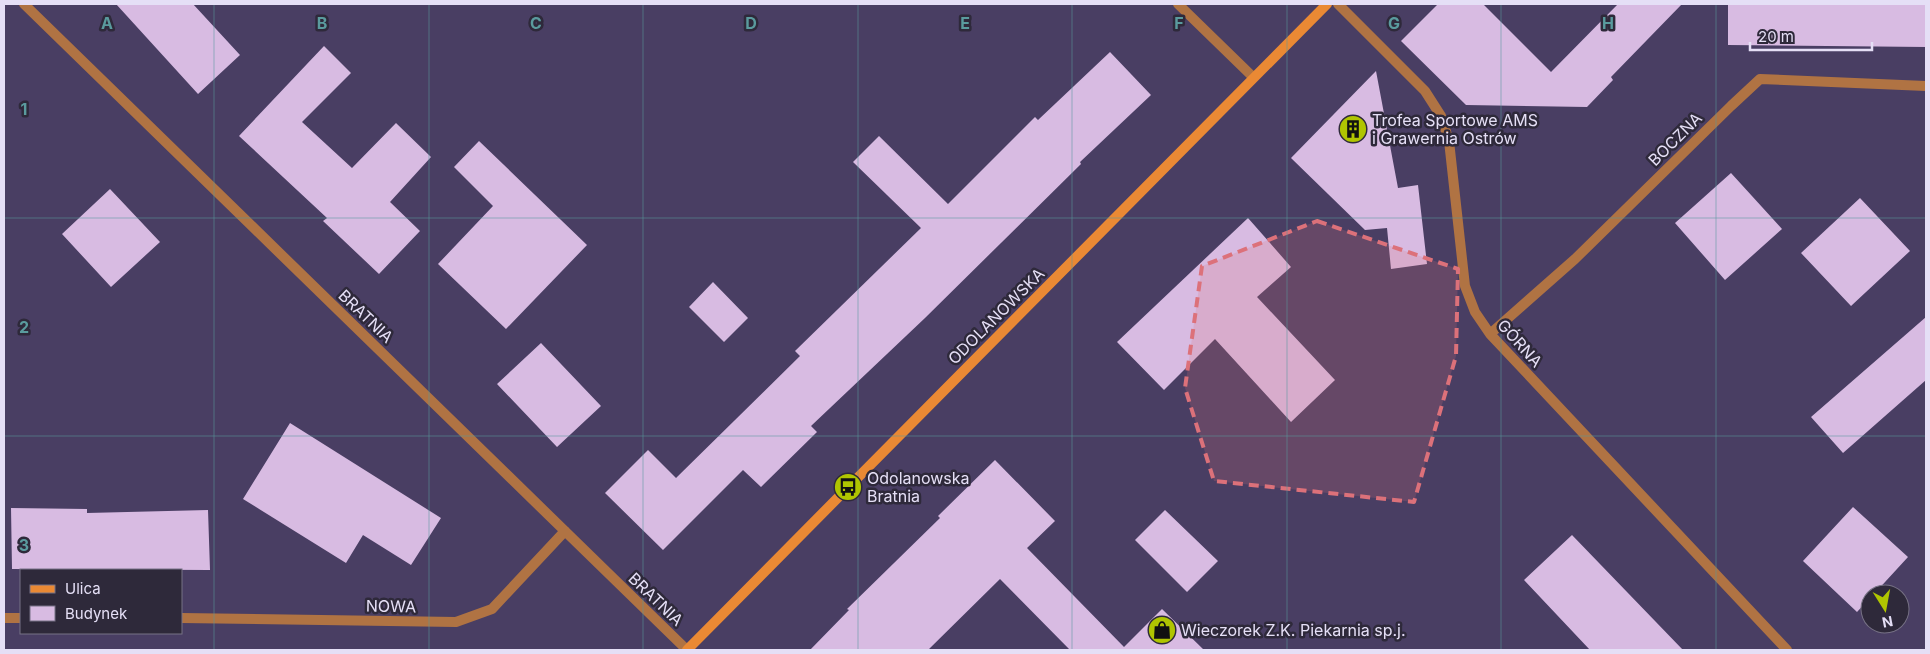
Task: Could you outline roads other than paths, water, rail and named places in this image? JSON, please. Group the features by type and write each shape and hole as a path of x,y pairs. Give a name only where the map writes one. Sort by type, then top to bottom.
{"main road":[{"name":"ODOLANOWSKA","path":"687,650 1326,4"}],"street":[{"name":"BRATNIA","path":"24,4 687,650"},
{"path":"1178,4 1253,77"},
{"name":"GÓRNA","path":"1338,4 1425,91 1441,116 1449,141 1465,286 1475,312 1490,334 1787,650"},
{"name":"BOCZNA","path":"1490,334 1575,259 1730,106 1760,79 1926,86"},
{"name":"NOWA","path":"182,618 456,622 492,609 565,532"},
{"path":"4,618 20,618"}],"place":[{"name":"Trofea Sportowe AMS i Grawernia Ostrów","path":"1353,129"},
{"name":"Odolanowska Bratnia","path":"848,487"},
{"name":"Wieczorek Z.K. Piekarnia sp.j.","path":"1162,630"}]}
